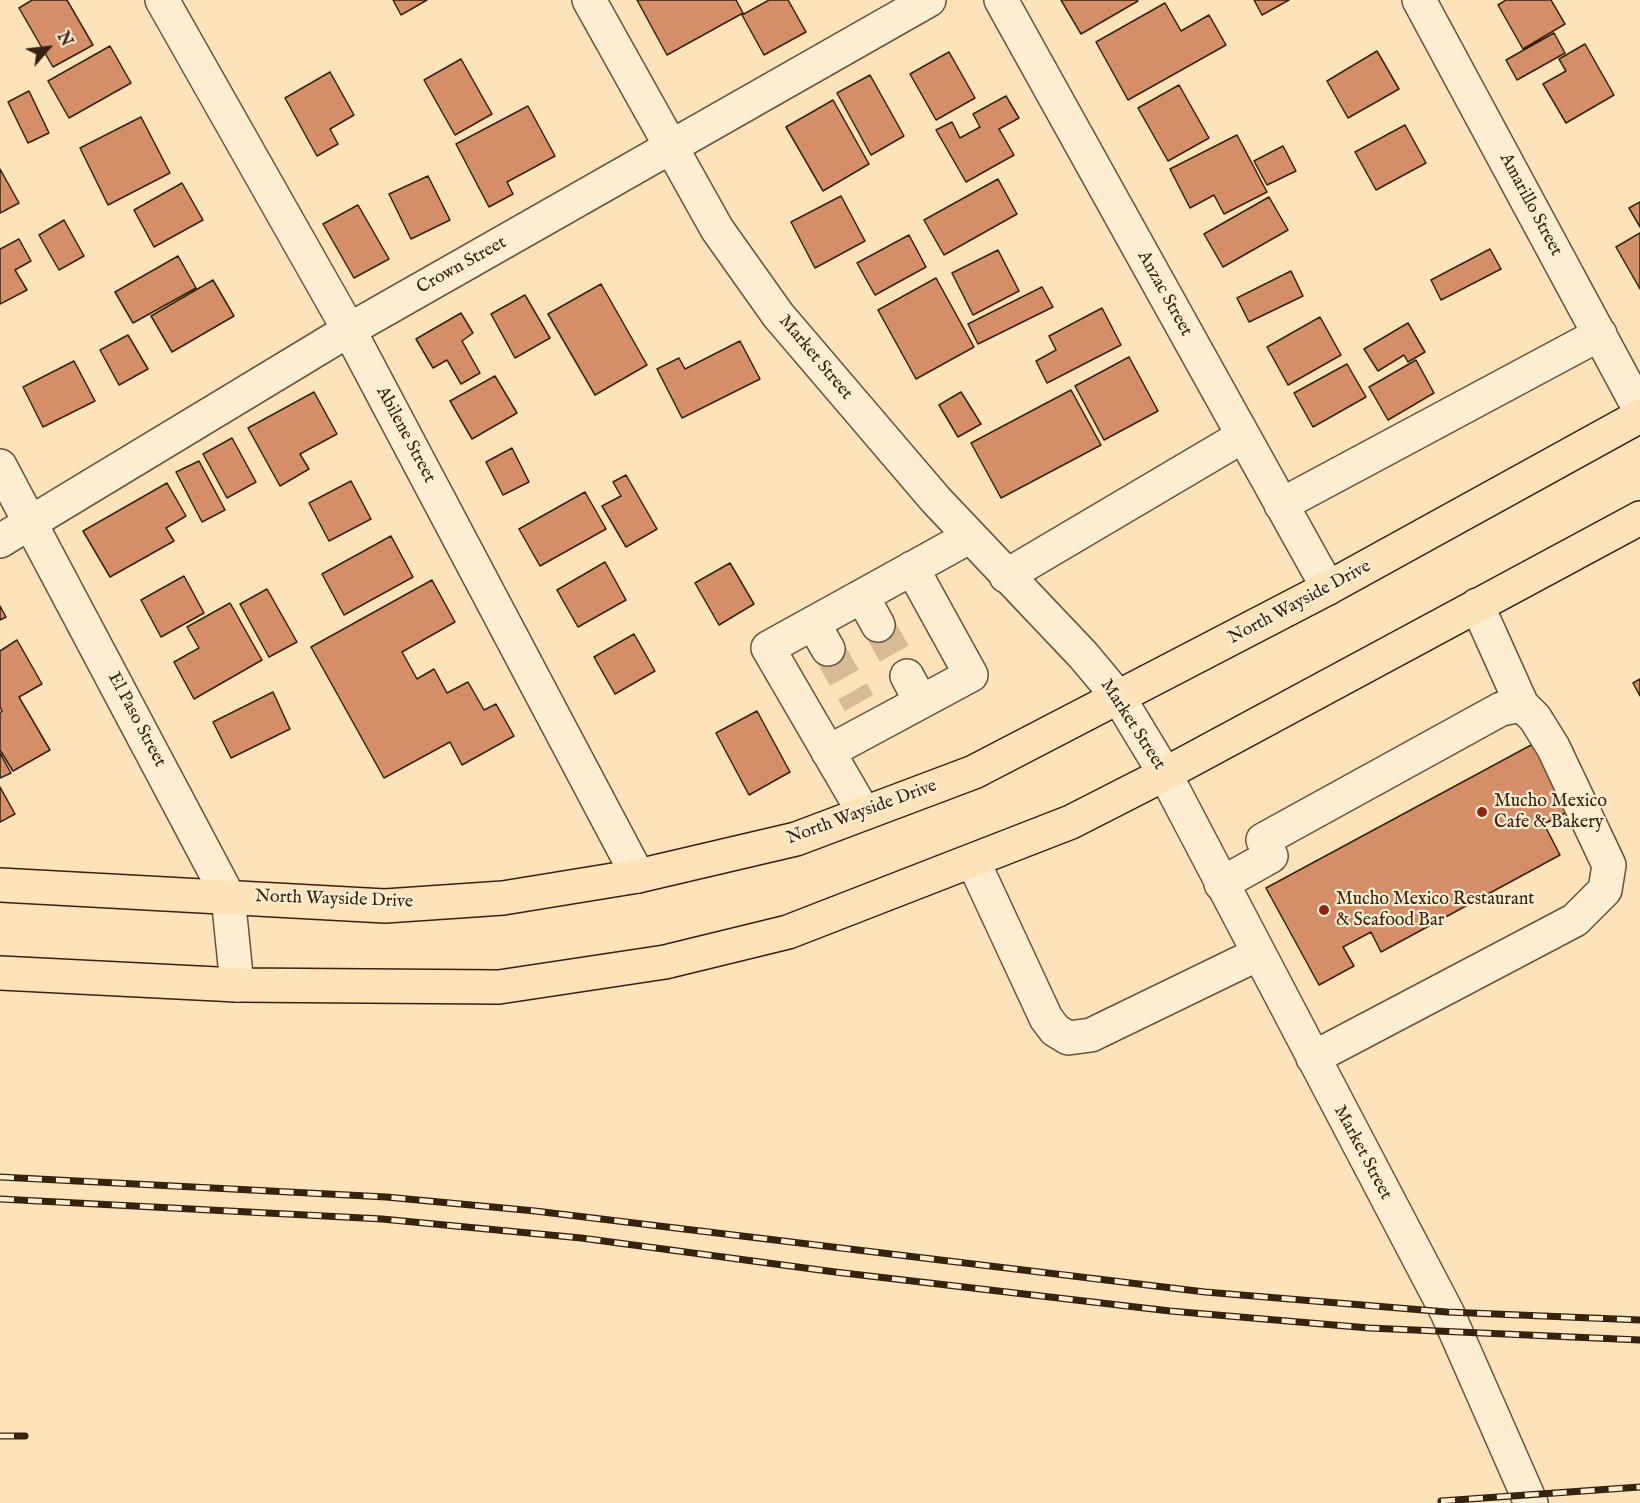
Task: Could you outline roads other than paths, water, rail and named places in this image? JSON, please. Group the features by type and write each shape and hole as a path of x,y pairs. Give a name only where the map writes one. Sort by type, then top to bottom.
{"main road":[{"name":"North Wayside Drive","path":"0,885 385,906 503,898 638,876 796,839 974,772 1328,588 1640,416"},
{"path":"0,973 237,985 499,987 664,962 788,933 1071,822 1165,774 1640,518"}],"street":[{"name":"Abilene Street","path":"162,0 349,330 638,876"},
{"name":"Market Street","path":"588,0 717,229 778,315 969,537 1086,658 1119,698 1165,774 1446,1312 1531,1503"},
{"name":"Crown Street","path":"0,541 349,330 929,0"},
{"name":"Anzac Street","path":"1001,0 1328,588"},
{"name":"Amarillo Street","path":"1419,0 1640,410"},
{"path":"1281,505 1600,334"},
{"path":"1006,576 1244,436"},
{"name":"El Paso Street","path":"0,466 228,896 237,985"},
{"path":"864,813 768,648 820,636 862,596 969,537"},
{"path":"828,752 866,716 914,689 971,675 912,568"},
{"path":"862,596 878,625"},
{"path":"1313,1058 1575,920 1605,890 1609,865 1553,747 1535,718 1522,705 1477,605"},
{"path":"1221,884 1271,856 1263,840 1501,710 1522,705"},
{"path":"973,861 1046,1018 1055,1030 1068,1038 1091,1035 1258,954"}],"tunnel":[{"path":"878,625 907,676"},
{"path":"828,649 859,703"}],"railway":[{"path":"0,1177 386,1197 535,1211 1205,1292 1447,1312 1640,1320"},
{"path":"0,1199 382,1219 581,1238 835,1272 1170,1311 1369,1328 1640,1340"},
{"path":"0,1436 25,1436"},
{"path":"1441,1501 1640,1487"}],"place":[{"name":"Mucho Mexico Cafe & Bakery","path":"1482,812"},
{"name":"Mucho Mexico Restaurant & Seafood Bar","path":"1324,910"}]}
